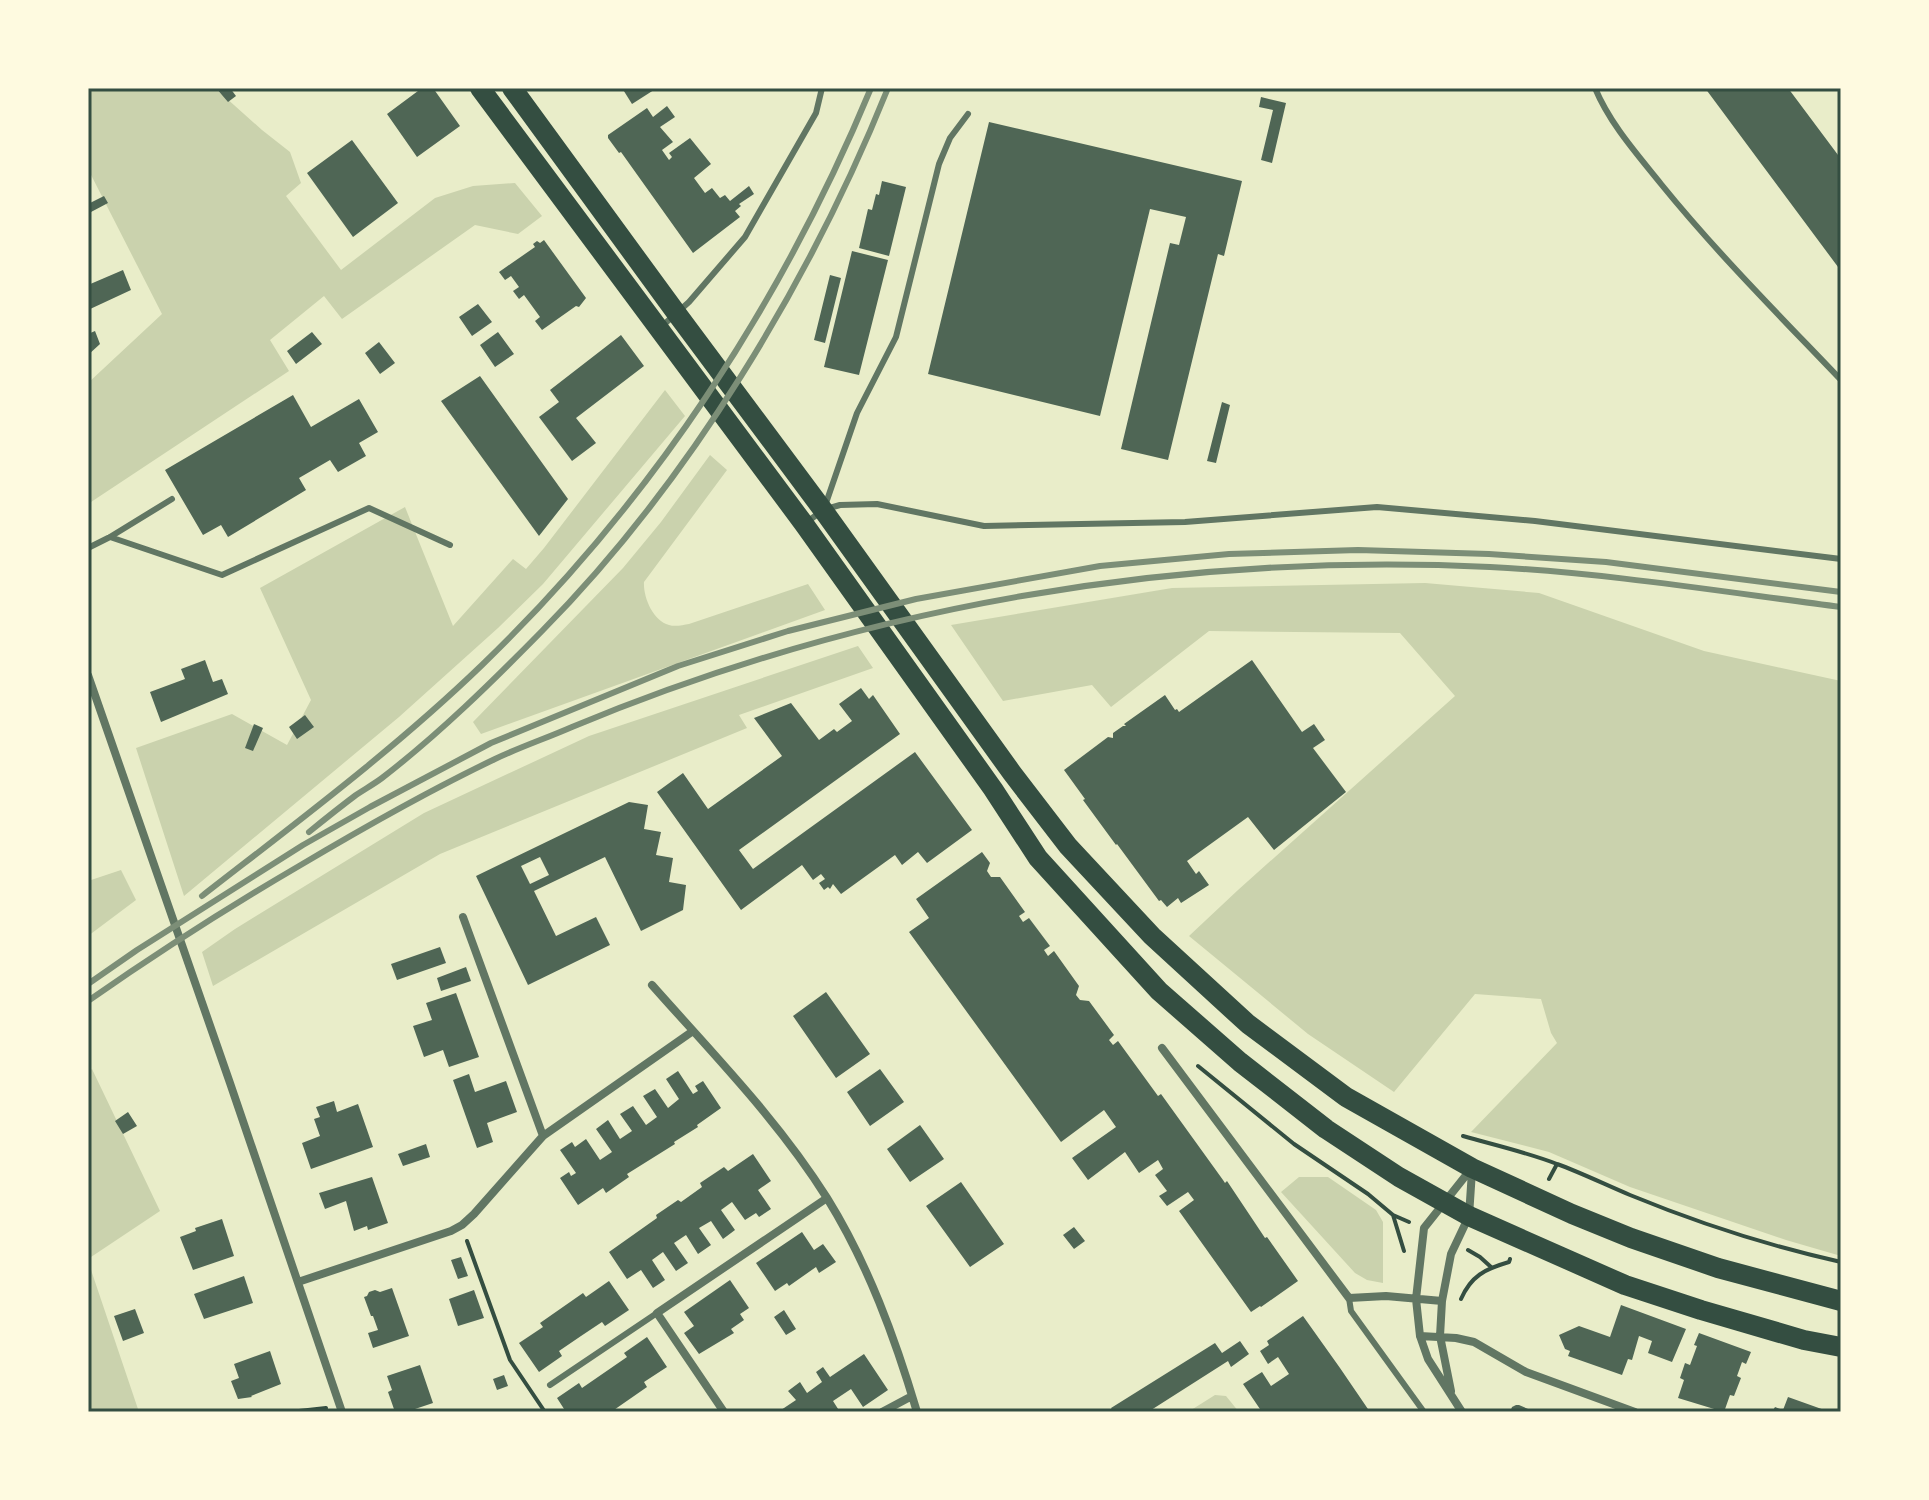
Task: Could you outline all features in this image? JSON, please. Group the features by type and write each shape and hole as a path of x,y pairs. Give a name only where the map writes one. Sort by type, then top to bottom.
{"main road":[{"path":"480,88 804,524 993,789 1038,858 1159,991 1240,1062 1326,1129 1399,1177 1469,1216 1625,1285 1804,1340 1841,1347"},
{"path":"512,88 1068,846 1152,936 1248,1024 1346,1097 1472,1168 1631,1238 1718,1268 1841,1301"}],"street":[{"path":"88,675 341,1409"},
{"path":"463,917 543,1136"},
{"path":"652,985 767,1114 827,1198 874,1291 917,1412"},
{"path":"298,1282 462,1225 543,1136 693,1031"},
{"path":"1162,1048 1349,1298 1386,1296 1442,1301"},
{"path":"1462,1412 1428,1359 1420,1336 1416,1299 1424,1228 1472,1168"},
{"path":"1452,1396 1440,1336 1442,1301 1451,1254 1469,1216 1472,1168"},
{"path":"724,1412 657,1313 827,1198"},
{"path":"1420,1336 1474,1342 1526,1372 1635,1412"},
{"path":"882,1412 912,1396"}],"lane":[{"path":"659,329 677,314 745,237 816,113 822,88"},
{"path":"1595,88 1604,108 1631,146 1695,225 1841,380"},
{"path":"823,510 857,413 896,337 939,164 950,138 968,114"},
{"path":"88,548 172,499"},
{"path":"804,524 823,510 840,505 877,504 984,526 1185,522 1377,507 1535,521 1841,559"},
{"path":"110,537 222,575 369,508 450,545"},
{"path":"1349,1298 1351,1311 1424,1412"},
{"path":"550,1385 657,1313"}],"path":[{"path":"1464,1136 1557,1164 1706,1224 1800,1253 1841,1262"},
{"path":"462,1225 510,1360 545,1412"},
{"path":"290,1412 341,1409"}],"green space":[{"path":"88,88 215,88 290,152 301,183 286,196 341,270 435,198 473,186 515,183 542,216 518,234 475,225 342,319 324,296 270,340 289,371 88,504 88,383 162,314 88,169"},
{"path":"665,390 685,416 543,584 399,717 184,896 136,748 232,714 287,745 311,700 260,588 405,507 453,626 513,559 526,569"},
{"path":"710,455 727,470 644,582 647,601 654,614 669,625 689,624 808,584 825,610 481,734 473,722 623,568"},
{"path":"1425,583 1539,593 1704,651 1841,681 1841,1256 1630,1187 1549,1152 1471,1132 1557,1043 1541,999 1475,994 1394,1092 1308,1034 1189,936 1455,696 1400,633 1209,631 1111,707 1092,685 1003,701 951,625 1172,588"},
{"path":"858,646 873,668 739,715 747,728 440,854 213,986 202,952 424,813 589,736"},
{"path":"121,870 136,900 88,936 88,881"},
{"path":"92,1069 160,1211 88,1259 88,1072"},
{"path":"1299,1177 1328,1177 1376,1210 1383,1222 1383,1283 1367,1280 1355,1273 1281,1192"},
{"path":"88,1261 139,1412 88,1412"},
{"path":"1215,1395 1226,1396 1239,1412 1188,1412"}],"building":[{"path":"216,88 230,88 236,96 228,102"},
{"path":"422,88 433,88 460,126 417,157 387,114"},
{"path":"622,88 657,88 632,104"},
{"path":"1705,88 1788,88 1841,159 1841,271"},
{"path":"1261,97 1286,103 1272,163 1261,160 1273,110 1259,107"},
{"path":"667,106 675,117 660,127 673,142 662,150 669,160 672,157 669,153 690,138 711,164 694,178 705,193 712,188 720,198 725,195 730,201 749,186 754,194 739,204 741,206 735,211 740,217 693,253 608,138 647,108 653,117"},
{"path":"989,122 1242,181 1224,256 1218,254 1168,460 1121,449 1170,243 1179,245 1186,217 1150,209 1100,416 928,374"},
{"path":"352,140 398,203 353,237 307,173"},
{"path":"882,181 906,187 889,256 859,248 868,209 872,210"},
{"path":"104,196 108,203 91,212 88,204"},
{"path":"544,240 586,298 579,307 576,306 542,330 535,321 540,317 524,295 519,299 513,291 519,287 511,276 505,280 499,272 535,247 533,244 537,241 540,243"},
{"path":"852,251 888,260 859,375 824,367"},
{"path":"123,270 131,290 88,310 88,285"},
{"path":"830,275 841,278 825,343 814,340"},
{"path":"478,304 492,322 472,336 459,317"},
{"path":"95,331 100,344 88,355 88,334"},
{"path":"312,332 322,344 296,364 287,351"},
{"path":"498,332 514,354 495,367 480,345"},
{"path":"621,335 644,366 576,418 596,443 572,461 539,417 559,402 550,390"},
{"path":"379,342 395,363 380,374 365,353"},
{"path":"480,376 568,499 539,536 441,401"},
{"path":"293,395 311,427 359,399 378,432 359,443 366,456 338,472 330,460 299,478 306,490 228,537 221,525 203,535 165,470"},
{"path":"1222,402 1230,405 1216,463 1207,461"},
{"path":"205,660 213,682 222,679 228,694 161,722 150,692 185,679 181,669"},
{"path":"1252,660 1302,732 1314,724 1325,740 1313,748 1346,792 1274,850 1248,817 1187,861 1209,885 1181,903 1178,898 1167,907 1116,845 1064,770 1108,737 1113,738 1113,733 1165,695 1179,712"},
{"path":"861,688 869,699 873,695 900,734 739,850 753,869 915,752 972,830 927,863 918,852 902,865 895,855 841,894 833,884 830,889 824,890 819,883 825,879 821,874 813,880 802,865 741,910 657,792 683,773 708,809 782,756 754,718 791,703 819,740 852,721 839,704"},
{"path":"305,715 314,727 297,739 289,727"},
{"path":"254,724 263,728 253,751 245,748"},
{"path":"629,802 648,805 644,829 661,832 656,855 673,858 669,882 686,885 683,910 641,931 605,857 534,891 556,936 596,917 610,945 528,985 476,876","holes":["540,857 549,875 530,884 521,866"]},
{"path":"982,852 990,863 987,871 991,877 1000,877 1025,912 1019,916 1023,922 1029,918 1050,946 1044,950 1048,956 1054,951 1079,986 1076,995 1080,1000 1089,1001 1114,1035 1109,1040 1113,1045 1118,1041 1158,1096 1161,1094 1298,1281 1261,1307 1251,1312 1179,1211 1194,1200 1188,1192 1167,1206 1159,1196 1167,1191 1155,1175 1163,1169 1158,1160 1139,1173 1125,1152 1088,1180 1072,1158 1116,1127 1104,1110 1061,1142 909,932 929,918 916,899"},
{"path":"440,947 446,963 397,980 391,964"},
{"path":"466,967 471,981 441,991 437,978"},
{"path":"826,992 870,1054 836,1078 793,1016"},
{"path":"456,993 479,1057 449,1067 443,1050 424,1057 413,1026 432,1020 426,1003"},
{"path":"880,1069 904,1102 870,1126 847,1092"},
{"path":"678,1071 693,1094 698,1091 695,1086 703,1081 721,1108 675,1144 627,1174 629,1177 606,1193 603,1188 578,1205 560,1178 569,1172 571,1176 576,1173 560,1150 572,1142 575,1147 586,1139 600,1160 612,1152 596,1129 608,1120 620,1139 632,1131 620,1114 633,1106 646,1125 657,1117 643,1096 655,1089 668,1108 679,1099 666,1079"},
{"path":"469,1074 475,1092 506,1081 517,1112 487,1123 493,1142 477,1148 453,1080"},
{"path":"334,1101 337,1112 358,1104 373,1147 311,1169 302,1143 320,1136 314,1119 320,1117 316,1107"},
{"path":"128,1112 137,1126 123,1134 115,1121"},
{"path":"920,1125 944,1159 910,1182 887,1149"},
{"path":"426,1144 430,1157 403,1166 398,1154"},
{"path":"753,1154 771,1181 758,1190 771,1209 759,1217 756,1213 745,1220 732,1202 721,1210 735,1230 723,1239 711,1221 699,1228 711,1245 698,1254 686,1235 674,1243 688,1263 676,1271 663,1252 652,1260 665,1280 653,1288 641,1270 627,1279 609,1252 657,1218 656,1215 702,1187 700,1183 724,1167 728,1171"},
{"path":"372,1177 388,1223 354,1231 346,1201 325,1209 319,1193"},
{"path":"961,1182 1004,1244 970,1267 926,1206"},
{"path":"222,1219 234,1256 193,1270 180,1237"},
{"path":"1074,1227 1085,1241 1074,1249 1063,1235"},
{"path":"802,1232 814,1250 823,1244 836,1262 819,1273 816,1267 789,1286 787,1283 775,1291 756,1263"},
{"path":"461,1257 468,1276 458,1279 451,1260"},
{"path":"244,1276 253,1303 204,1319 194,1294"},
{"path":"730,1280 749,1308 740,1314 744,1320 731,1329 734,1333 699,1354 684,1333 694,1326 684,1312"},
{"path":"609,1281 629,1310 605,1326 602,1322 559,1351 562,1356 539,1372 519,1343 543,1327 540,1323 583,1293 586,1297"},
{"path":"392,1288 409,1336 373,1348 368,1333 378,1330 364,1297 375,1290 380,1292"},
{"path":"474,1290 484,1318 458,1326 449,1299"},
{"path":"1621,1305 1686,1329 1672,1362 1648,1353 1652,1341 1639,1336 1632,1360 1628,1359 1622,1375 1568,1356 1570,1351 1565,1349 1559,1335 1579,1326 1610,1337"},
{"path":"135,1309 144,1333 123,1341 114,1316"},
{"path":"784,1310 796,1329 786,1335 774,1317"},
{"path":"1303,1316 1370,1412 1262,1412 1243,1384 1262,1372 1271,1386 1289,1374 1278,1357 1268,1364 1260,1351 1269,1345 1267,1341"},
{"path":"1699,1333 1751,1352 1746,1364 1742,1362 1737,1376 1741,1378 1724,1412 1678,1398 1684,1380 1680,1378 1685,1363 1690,1365"},
{"path":"647,1337 667,1367 644,1382 647,1387 611,1412 566,1412 557,1398 579,1383 582,1388 627,1357 624,1353"},
{"path":"1240,1341 1249,1354 1231,1367 1228,1361 1148,1412 1113,1412 1111,1408 1215,1343 1222,1353"},
{"path":"270,1351 281,1384 252,1397 238,1399 231,1381 239,1378 234,1364"},
{"path":"864,1354 888,1390 863,1407 851,1389 833,1401 840,1412 778,1412 796,1400 788,1391 800,1382 807,1393 822,1382 816,1372 823,1367 830,1377"},
{"path":"420,1365 433,1403 406,1412 395,1412 388,1392 392,1390 387,1376"},
{"path":"504,1375 508,1386 497,1390 493,1379"},
{"path":"1788,1397 1830,1412 1772,1412 1775,1407 1783,1410"},
{"path":"1519,1405 1535,1412 1510,1412"}],"railway":[{"path":"202,896 345,784 449,696 544,602 601,537 656,468 753,323 796,247 871,88"},
{"path":"309,832 444,726 542,631 596,573 647,511 696,445 783,306 822,234 888,88"},
{"path":"88,984 303,845 491,743 678,666 788,631 916,599 1100,566 1229,554 1358,550 1606,562 1841,592"},
{"path":"88,1001 272,882 396,810 495,759 682,685 794,649 907,619 1022,596 1138,579 1255,569 1372,565 1490,567 1578,574 1841,607"}]}
